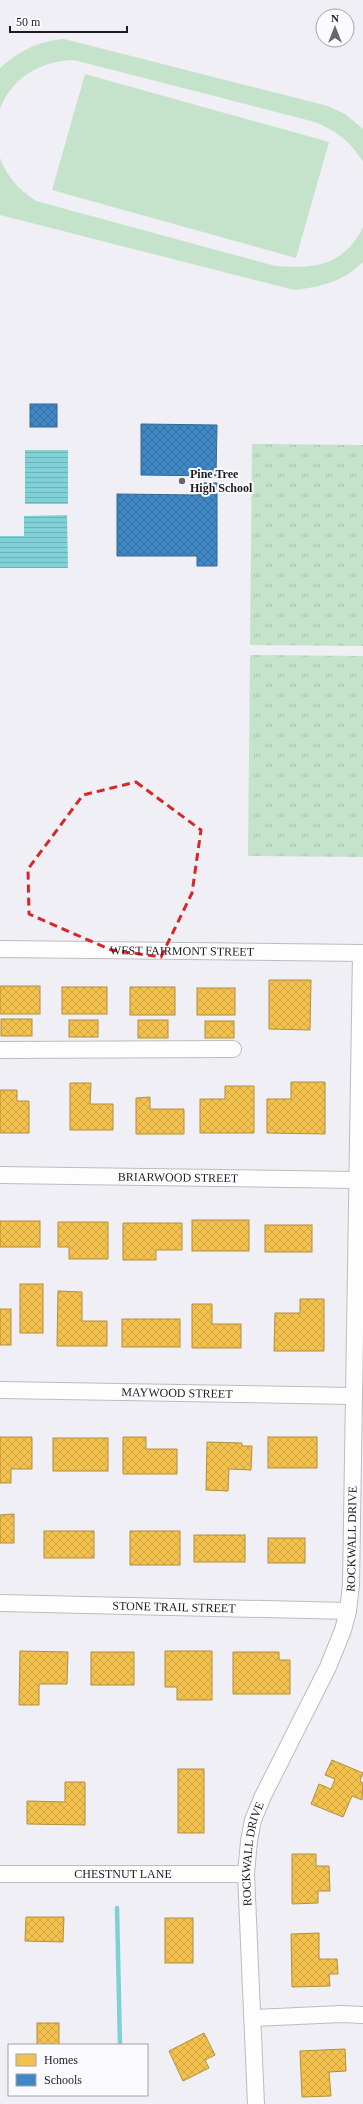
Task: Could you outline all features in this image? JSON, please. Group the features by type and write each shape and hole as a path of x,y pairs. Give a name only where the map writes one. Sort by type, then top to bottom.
{"street":[{"name":"WEST FAIRMONT STREET","path":"0,949 362,953"},
{"name":"ROCKWALL DRIVE","path":"256,2104 246,1874 249,1841 253,1820 263,1796 328,1667 343,1630 348,1611 351,1585 356,1180 362,953"},
{"path":"0,1050 233,1049"},
{"name":"BRIARWOOD STREET","path":"0,1175 356,1180"},
{"name":"MAYWOOD STREET","path":"0,1390 353,1396"},
{"name":"STONE TRAIL STREET","path":"0,1603 348,1611"},
{"name":"CHESTNUT LANE","path":"0,1874 246,1874"},
{"path":"253,2018 341,2014 363,2015"}],"highlighted area":[{"path":"136,782 201,830 192,893 161,957 111,950 29,914 28,869 83,795"}],"green space":[{"path":"64,39 328,106 345,114 363,129 363,162 354,149 337,133 315,122 74,60 50,64 29,73 12,88 0,109 0,68 29,48 46,42"},
{"path":"85,74 329,142 296,258 52,190"},
{"path":"0,158 6,171 14,182 36,201 275,266 303,267 326,262 347,250 363,227 363,262 339,279 322,285 294,290 0,215"},
{"path":"252,444 363,445 363,646 250,645"},
{"path":"250,655 363,656 363,857 248,856"}],"water":[{"path":"25,450 68,450 68,504 25,504"},
{"path":"67,515 68,568 0,568 0,536 24,536 24,516"}],"building: Homes":[{"path":"269,980 311,980 310,1030 269,1029"},
{"path":"0,986 40,986 40,1014 0,1014"},
{"path":"62,987 107,987 107,1014 62,1014"},
{"path":"130,987 175,987 175,1015 130,1015"},
{"path":"197,988 235,988 235,1015 197,1015"},
{"path":"1,1019 32,1019 32,1036 1,1036"},
{"path":"69,1020 98,1020 98,1037 69,1037"},
{"path":"138,1020 168,1020 168,1038 138,1038"},
{"path":"205,1021 234,1021 234,1038 205,1038"},
{"path":"291,1082 325,1082 325,1134 267,1133 267,1099 291,1099"},
{"path":"70,1083 91,1083 90,1104 113,1104 113,1130 70,1130"},
{"path":"225,1086 254,1086 254,1133 200,1133 200,1099 225,1099"},
{"path":"0,1090 17,1090 17,1101 29,1101 29,1133 0,1133"},
{"path":"150,1097 150,1109 184,1109 184,1134 136,1134 136,1098"},
{"path":"192,1220 249,1220 249,1251 192,1251"},
{"path":"0,1221 40,1221 40,1247 0,1247"},
{"path":"58,1222 108,1222 108,1259 69,1259 69,1247 58,1247"},
{"path":"123,1223 182,1223 182,1250 156,1250 156,1260 123,1260"},
{"path":"265,1225 312,1225 312,1252 265,1252"},
{"path":"20,1284 43,1284 43,1333 20,1333"},
{"path":"58,1291 82,1292 82,1321 107,1321 107,1346 57,1346"},
{"path":"300,1299 324,1299 324,1351 274,1351 275,1313 300,1313"},
{"path":"192,1304 212,1304 212,1324 241,1324 241,1348 192,1348"},
{"path":"0,1309 11,1309 11,1345 0,1345"},
{"path":"122,1319 180,1319 180,1347 122,1347"},
{"path":"0,1437 32,1437 32,1469 11,1469 11,1483 0,1483"},
{"path":"123,1437 146,1437 146,1449 177,1449 177,1474 123,1474"},
{"path":"268,1437 317,1437 317,1468 268,1468"},
{"path":"53,1438 108,1438 108,1471 53,1471"},
{"path":"207,1442 242,1443 242,1446 252,1446 251,1470 229,1469 228,1491 206,1490"},
{"path":"14,1514 14,1543 0,1543 0,1515"},
{"path":"44,1531 94,1531 94,1558 44,1558"},
{"path":"130,1531 180,1531 180,1565 130,1565"},
{"path":"194,1535 245,1535 245,1562 194,1562"},
{"path":"268,1538 305,1538 305,1563 268,1563"},
{"path":"20,1651 68,1652 67,1684 39,1684 39,1705 19,1705"},
{"path":"165,1651 212,1651 212,1700 177,1700 177,1687 165,1687"},
{"path":"91,1652 134,1652 134,1685 91,1685"},
{"path":"233,1652 279,1652 279,1660 290,1660 290,1694 233,1694"},
{"path":"332,1760 363,1773 360,1781 363,1783 362,1800 352,1796 343,1817 311,1804 319,1784 331,1789 335,1779 325,1775"},
{"path":"178,1769 204,1769 204,1833 178,1833"},
{"path":"65,1782 85,1782 85,1825 27,1824 27,1801 65,1802"},
{"path":"292,1854 316,1854 316,1866 329,1866 330,1891 318,1891 318,1903 292,1904"},
{"path":"26,1917 64,1917 63,1942 25,1941"},
{"path":"165,1918 193,1918 193,1963 165,1963"},
{"path":"319,1933 319,1959 337,1959 338,1974 329,1974 330,1986 292,1987 291,1934"},
{"path":"37,2023 59,2023 59,2044 37,2044"},
{"path":"204,2033 215,2055 205,2060 209,2068 183,2081 169,2051"},
{"path":"345,2049 346,2071 329,2072 331,2096 302,2097 300,2051"}],"building: Schools":[{"path":"30,404 57,404 57,427 30,427"},
{"path":"141,424 217,425 216,476 141,475"},
{"path":"198,483 217,483 217,566 197,566 197,556 117,556 117,494 198,495"}],"waterway":[{"path":"117,1908 120,2044"}],"place":[{"name":"Pine Tree High School","path":"182,481"}]}
